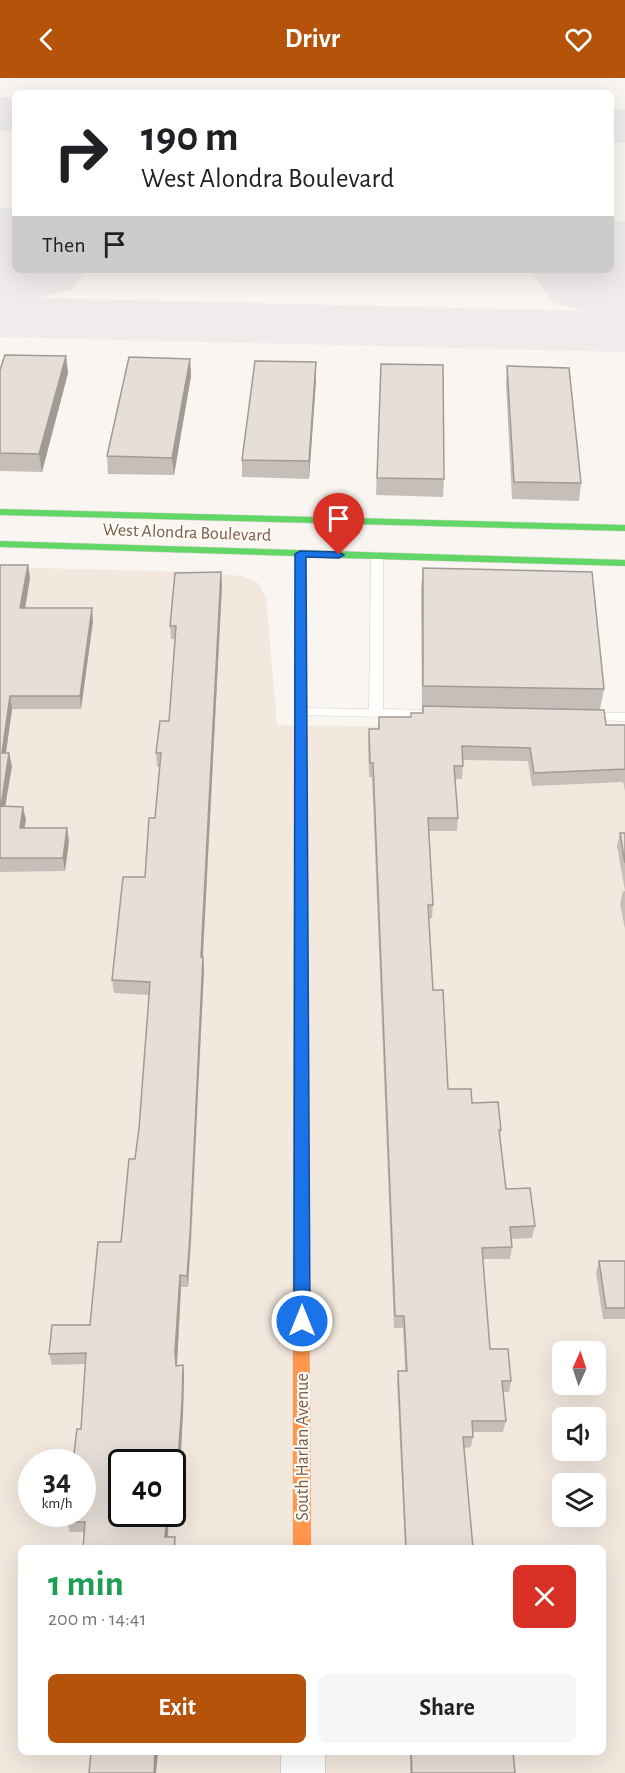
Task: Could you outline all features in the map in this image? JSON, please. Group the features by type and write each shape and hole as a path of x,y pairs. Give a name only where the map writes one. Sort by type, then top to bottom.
{"main road":[{"name":"West Alondra Boulevard","path":"0,512 625,528"},
{"name":"West Alondra Boulevard","path":"0,544 625,563"},
{"name":"South Harlan Avenue","path":"300,554 302,1545"}],"street":[{"path":"303,1755 303,1773"}],"lane":[{"path":"376,713 377,556"},
{"path":"301,712 447,714"},
{"path":"578,717 625,717"}],"shaded area":[{"path":"0,567 195,572 242,576 258,583 266,597 277,725 625,730 625,1773 0,1773"}],"building":[{"path":"5,355 66,356 39,454 0,453 0,370"},
{"path":"129,357 190,359 172,458 107,456"},
{"path":"255,361 316,362 309,461 242,460"},
{"path":"381,364 443,365 444,479 377,478"},
{"path":"507,366 569,368 581,483 514,482"},
{"path":"0,565 28,565 20,608 92,608 80,696 10,696 2,753 9,753 1,806 23,807 20,828 67,828 63,858 0,858"},
{"path":"423,568 592,572 604,689 423,686"},
{"path":"221,572 201,957 203,957 190,1235 187,1276 180,1275 175,1352 176,1366 183,1365 179,1449 108,1449 108,1527 166,1527 165,1537 175,1537 174,1545 83,1545 85,1527 96,1527 96,1449 75,1449 77,1429 81,1429 86,1353 49,1354 52,1325 90,1325 98,1242 121,1242 129,1159 135,1159 150,982 112,980 123,877 145,877 149,818 155,818 161,753 156,753 160,721 169,721 176,626 170,626 175,573"},
{"path":"423,706 604,710 606,725 625,725 625,769 534,773 530,748 462,746 463,766 454,766 458,818 428,818 433,905 428,905 433,990 443,990 448,1089 471,1089 472,1103 498,1102 506,1189 530,1188 535,1226 510,1227 512,1247 482,1248 490,1349 508,1349 511,1381 502,1381 506,1421 472,1421 473,1437 463,1437 473,1545 406,1545 398,1371 407,1371 404,1316 395,1316 373,763 370,763 369,729 379,729 379,717 411,717 411,713 423,713"},
{"path":"620,833 625,833 625,863"},
{"path":"599,1261 625,1261 625,1308 606,1308"},
{"path":"91,1755 155,1755 154,1773 89,1773"},
{"path":"411,1755 513,1755 515,1773 412,1773"}],"taxiway":[{"path":"0,114 12,114"},
{"path":"614,126 625,126"},
{"path":"0,317 625,332"}],"runway":[{"path":"0,256 12,256"},
{"path":"614,269 625,269"}],"traffic: fast":[{"path":"0,512 625,528"},
{"path":"0,544 625,563"},
{"path":"300,554 301,1285"}],"traffic: slow":[{"path":"301,1285 302,1545"}],"route":[{"path":"302,1321 300,554 339,555"}]}
